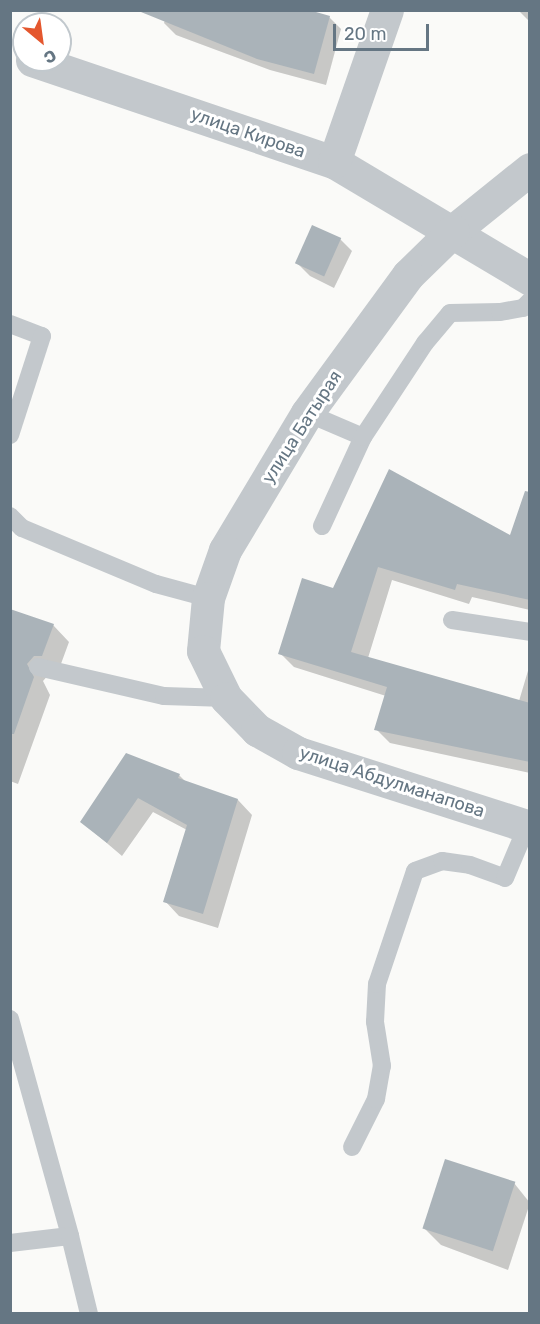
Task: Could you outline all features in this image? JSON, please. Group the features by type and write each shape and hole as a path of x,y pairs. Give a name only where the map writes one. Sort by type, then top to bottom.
{"street":[{"path":"334,162 387,10"},
{"name":"улица Кирова","path":"68,72 334,162 530,279"},
{"name":"улица Батырая","path":"257,730 226,698 203,651 208,598 225,550 307,413 408,275 453,231 530,170"},
{"name":"улица Абдулманапова","path":"257,730 298,753 528,827"}],"lane":[{"path":"322,526 363,437 425,343 450,313 472,309 500,312 523,308 530,300"},
{"path":"10,324 42,336 10,435"},
{"path":"307,413 363,437"},
{"path":"10,516 22,528 156,585 208,598"},
{"path":"452,620 530,632"},
{"path":"38,667 164,696 226,698"},
{"path":"352,1147 376,1099 382,1066 375,1022 377,984 415,872 442,861 470,865 505,878 528,827"},
{"path":"10,1019 70,1236 89,1314"},
{"path":"10,1243 70,1236"}],"building":[{"path":"136,10 309,10 330,16 314,74 257,59"},
{"path":"312,225 341,238 324,276 295,263"},
{"path":"389,469 510,535 525,491 530,492 530,600 457,584 455,590 378,567 351,652 530,703 530,762 374,730 387,687 278,654 302,578 333,588"},
{"path":"10,609 54,624 42,656 34,656 27,664 34,677 14,734 10,734"},
{"path":"126,753 180,774 178,778 238,799 203,914 163,902 187,825 138,798 107,843 80,822"},
{"path":"445,1159 515,1182 493,1251 422,1228"}]}
